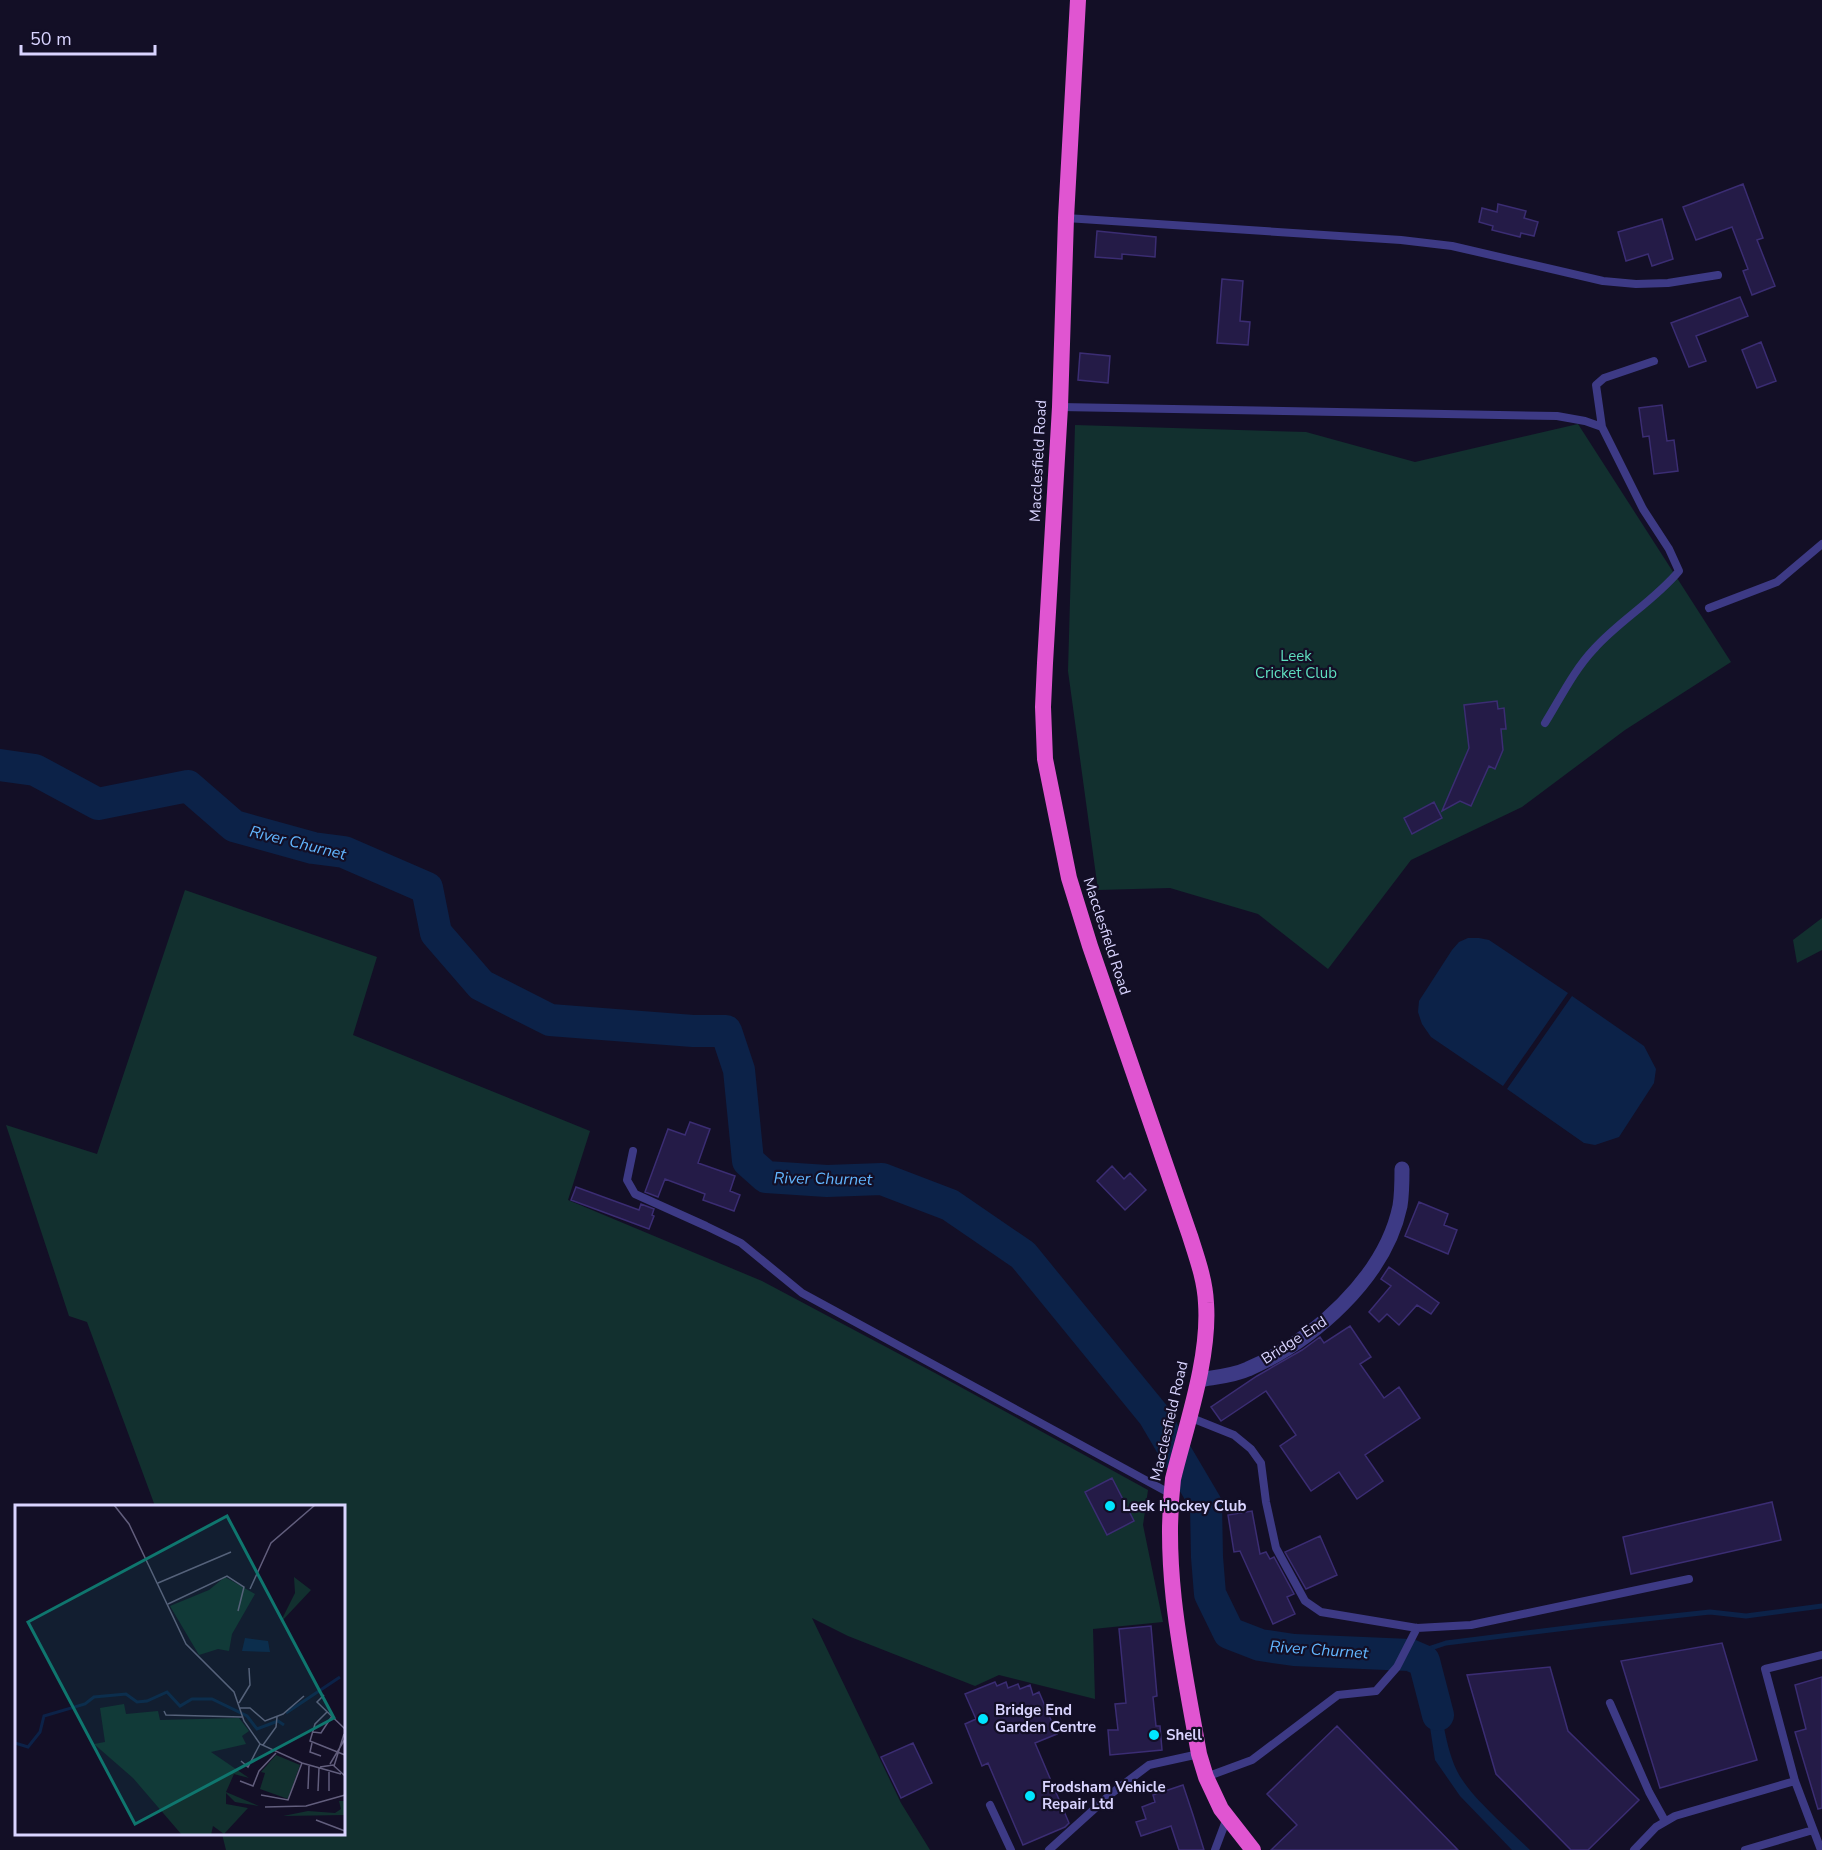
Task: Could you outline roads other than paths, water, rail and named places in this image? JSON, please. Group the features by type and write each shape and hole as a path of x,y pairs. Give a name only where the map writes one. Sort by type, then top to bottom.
{"highway":[{"name":"Macclesfield Road","path":"1078,0 1066,218 1060,407 1043,707 1045,759 1053,809 1072,890 1190,1236 1204,1284 1206,1305 1198,1380 1172,1487 1169,1530 1171,1579 1199,1754 1206,1777 1221,1809 1253,1850"}],"street":[{"name":"Bridge End","path":"1198,1380 1246,1370 1278,1353 1322,1324 1348,1299 1362,1283 1392,1232 1400,1206 1402,1169"}],"lane":[{"path":"1066,218 1401,240 1452,246 1603,281 1625,283 1668,283 1719,275"},
{"path":"1545,723 1592,650 1619,624 1668,584 1679,571 1669,549 1643,509 1602,427 1596,385 1604,378 1654,361"},
{"path":"1060,407 1557,416 1602,427"},
{"path":"1709,608 1777,582 1822,544"},
{"path":"633,1151 627,1180 635,1194 741,1243 802,1293 1172,1487"},
{"path":"1187,1423 1234,1435 1251,1449 1261,1463 1266,1502 1276,1548 1305,1601 1321,1612 1417,1628 1471,1625 1689,1579"},
{"path":"1206,1777 1252,1760 1338,1695 1376,1691 1396,1667 1417,1628"},
{"path":"1821,1850 1795,1781 1764,1669 1822,1655"},
{"path":"1610,1703 1649,1792 1665,1821"},
{"path":"1049,1850 1112,1792 1149,1765 1199,1754"},
{"path":"1634,1850 1665,1821 1688,1812 1795,1781"},
{"path":"990,1805 1011,1850"},
{"path":"1215,1850 1227,1818"},
{"path":"1745,1850 1813,1830"}],"water":[{"path":"1468,938 1489,940 1568,993 1503,1086 1431,1037 1422,1024 1418,1012 1419,1001 1452,950 1459,942"},
{"path":"1572,996 1644,1046 1656,1069 1654,1083 1619,1137 1595,1145 1584,1143 1507,1089"},
{"path":"1432,1667 1448,1746 1457,1771 1480,1802 1530,1850 1512,1850 1460,1796 1435,1760 1423,1681"}],"waterway":[{"name":"River Churnet","path":"0,765 35,770 98,804 188,786 234,826 313,848 344,852 427,888 436,933 481,985 550,1020 693,1031 726,1031 739,1070 748,1161 766,1177 827,1181 882,1179 950,1205 1023,1255 1153,1414 1206,1504 1210,1594 1229,1633 1260,1645 1294,1650 1410,1655 1424,1661 1438,1715"},
{"path":"1410,1655 1446,1643 1599,1624 1710,1612 1746,1616 1822,1606"}],"place":[{"name":"Leek Hockey Club","path":"1110,1506"},
{"name":"Bridge End Garden Centre","path":"983,1719"},
{"name":"Shell","path":"1154,1735"},
{"name":"Frodsham Vehicle Repair Ltd","path":"1030,1796"}],"park label":[{"name":"Leek Cricket Club","path":"1296,664"}]}
